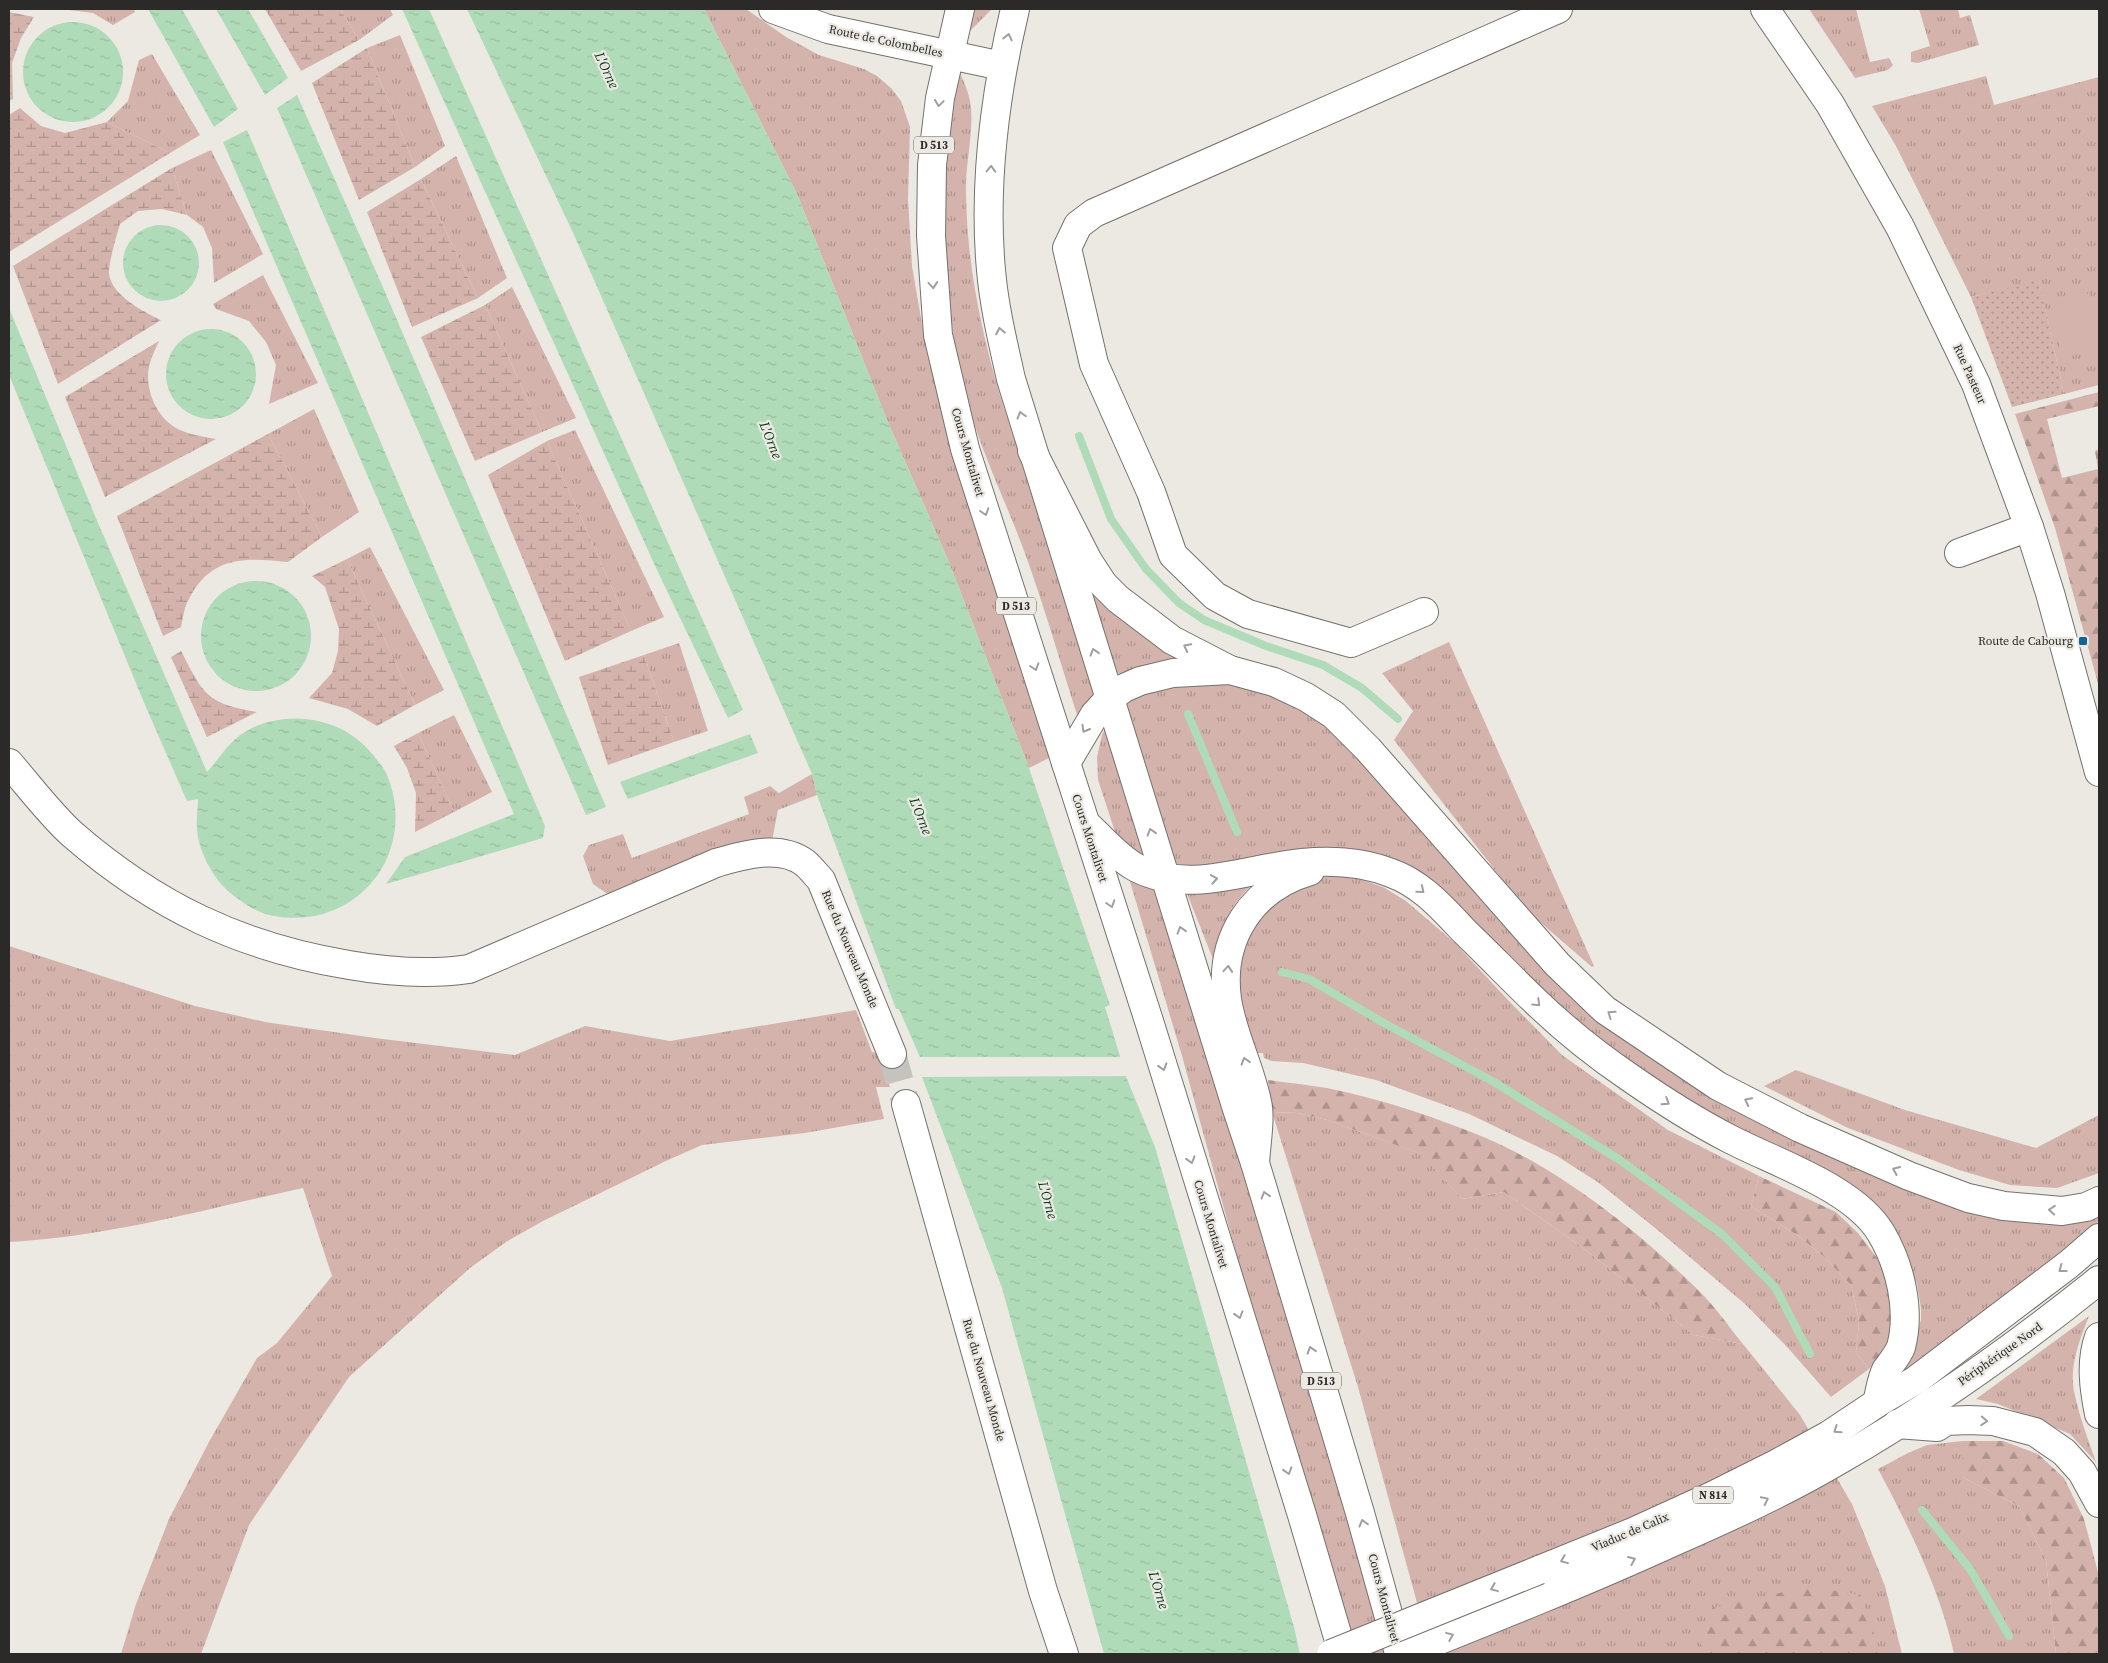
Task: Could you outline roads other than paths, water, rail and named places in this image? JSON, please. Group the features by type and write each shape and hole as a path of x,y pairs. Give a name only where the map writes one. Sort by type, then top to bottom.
{"main road":[{"name":"Route de Colombelles","path":"772,9 828,29 1002,66"},
{"name":"Cours Montalivet","path":"960,9 948,55 940,98 932,165 931,236 938,335 965,449 1149,1021 1302,1515 1342,1654"},
{"name":"Cours Montalivet","path":"1015,9 1002,66 994,115 991,165 990,270 1010,378 1255,1163 1360,1513 1399,1654"},
{"path":"1424,612 1351,643 1248,614 1215,596 1173,555 1151,492 1094,364 1067,248 1078,225 1094,213 1558,9"},
{"name":"Rue Pasteur","path":"1765,9 1830,104 1900,227 1976,384 2029,526 2096,742 2099,772"},
{"path":"1032,451 1088,562 1103,584 1118,599 1172,640 1230,670 1274,682 1306,697 1334,715 1368,749 1557,964 1604,1010 1718,1086 1800,1128 1909,1176 1968,1198 2004,1206 2062,1211 2086,1207 2099,1201"},
{"path":"1959,553 2029,526"},
{"path":"1066,764 1086,727 1109,698 1124,688 1172,673 1230,670"},
{"name":"Rue du Nouveau Monde","path":"9,763 71,833 148,892 197,919 247,940 318,960 375,969 440,973 469,969 716,863 762,852 788,855 805,863 821,880 892,1054"},
{"path":"1086,824 1127,862 1166,879 1204,880 1300,863 1319,862 1350,863 1385,871 1408,880 1422,890 1554,1020 1603,1059 1668,1104 1700,1123 1761,1155 1831,1188 1860,1207 1881,1234 1898,1270 1904,1310 1900,1349 1884,1374 1877,1403"},
{"path":"1255,1163 1258,1104 1227,999 1227,968 1233,936 1238,926 1258,900 1304,873 1338,866 1363,867 1385,871"},
{"name":"Rue du Nouveau Monde","path":"906,1104 1043,1591 1064,1654"},
{"name":"Viaduc de Calix","path":"1331,1654 1632,1532 1712,1496 1776,1464 1829,1435 1916,1380 2069,1264 2099,1238"},
{"name":"Périphérique Nord","path":"1897,1424 1927,1405 2058,1312 2099,1280"},
{"path":"2099,1337 2093,1356 2093,1372 2099,1414"},
{"path":"1897,1424 1938,1427 1946,1421 1993,1421 2035,1432 2064,1452 2082,1472 2099,1503"},
{"name":"N 814","path":"1405,1654 1549,1596 1721,1521 1840,1460 1897,1424"}],"water":[{"path":"148,9 182,9 238,109 214,127"},
{"path":"216,9 248,9 288,78 265,95"},
{"path":"402,9 429,9 743,710 728,718 657,570"},
{"name":"L'Orne","path":"467,9 704,9 797,194 887,420 948,560 1029,768 1110,1005 1105,1007 1127,1079 1155,1147 1294,1627 1300,1654 1104,1654 1002,1288 922,1077 920,1057 899,1009 896,1009 817,795 812,774 575,237"},
{"path":"73,22 92,26 108,37 119,53 123,72 119,91 108,107 92,118 73,122 54,118 38,107 27,91 23,72 27,53 38,37 54,26"},
{"path":"297,95 382,285 606,807 586,815 277,108"},
{"path":"247,130 545,826 543,838 386,884 405,857 514,814 223,142"},
{"path":"161,225 175,228 188,236 196,249 199,263 196,277 188,290 175,298 161,301 147,298 134,290 126,277 123,263 126,249 134,236 147,228"},
{"path":"9,308 98,523 207,772 237,737 244,732 269,722 286,719 304,719 337,727 352,735 365,746 385,771 394,797 396,819 393,840 386,859 376,877 362,893 344,905 314,916 293,918 272,915 252,908 225,889 209,867 202,852 198,836 198,799 187,801 145,705 9,375"},
{"path":"211,329 228,332 243,342 253,357 256,374 253,391 243,406 228,416 211,419 194,416 179,406 169,391 166,374 169,357 179,342 194,332"},
{"path":"256,581 277,585 295,597 307,615 311,636 307,657 295,675 277,687 256,691 235,687 217,675 205,657 201,636 205,615 217,597 235,585"},
{"path":"750,734 758,753 628,799 620,782"}],"waterway":[{"path":"1079,436 1111,519 1146,569 1179,603 1204,620 1266,646 1323,665 1362,688 1398,719"},
{"path":"1188,714 1237,832"},
{"path":"1282,972 1309,979 1382,1022 1494,1082 1620,1160 1722,1234 1775,1287 1810,1354"},
{"path":"1922,1510 1970,1569 2009,1636"}],"tunnel":[{"path":"892,1054 906,1104"}],"place":[{"name":"Route de Cabourg","path":"2083,641"}]}
